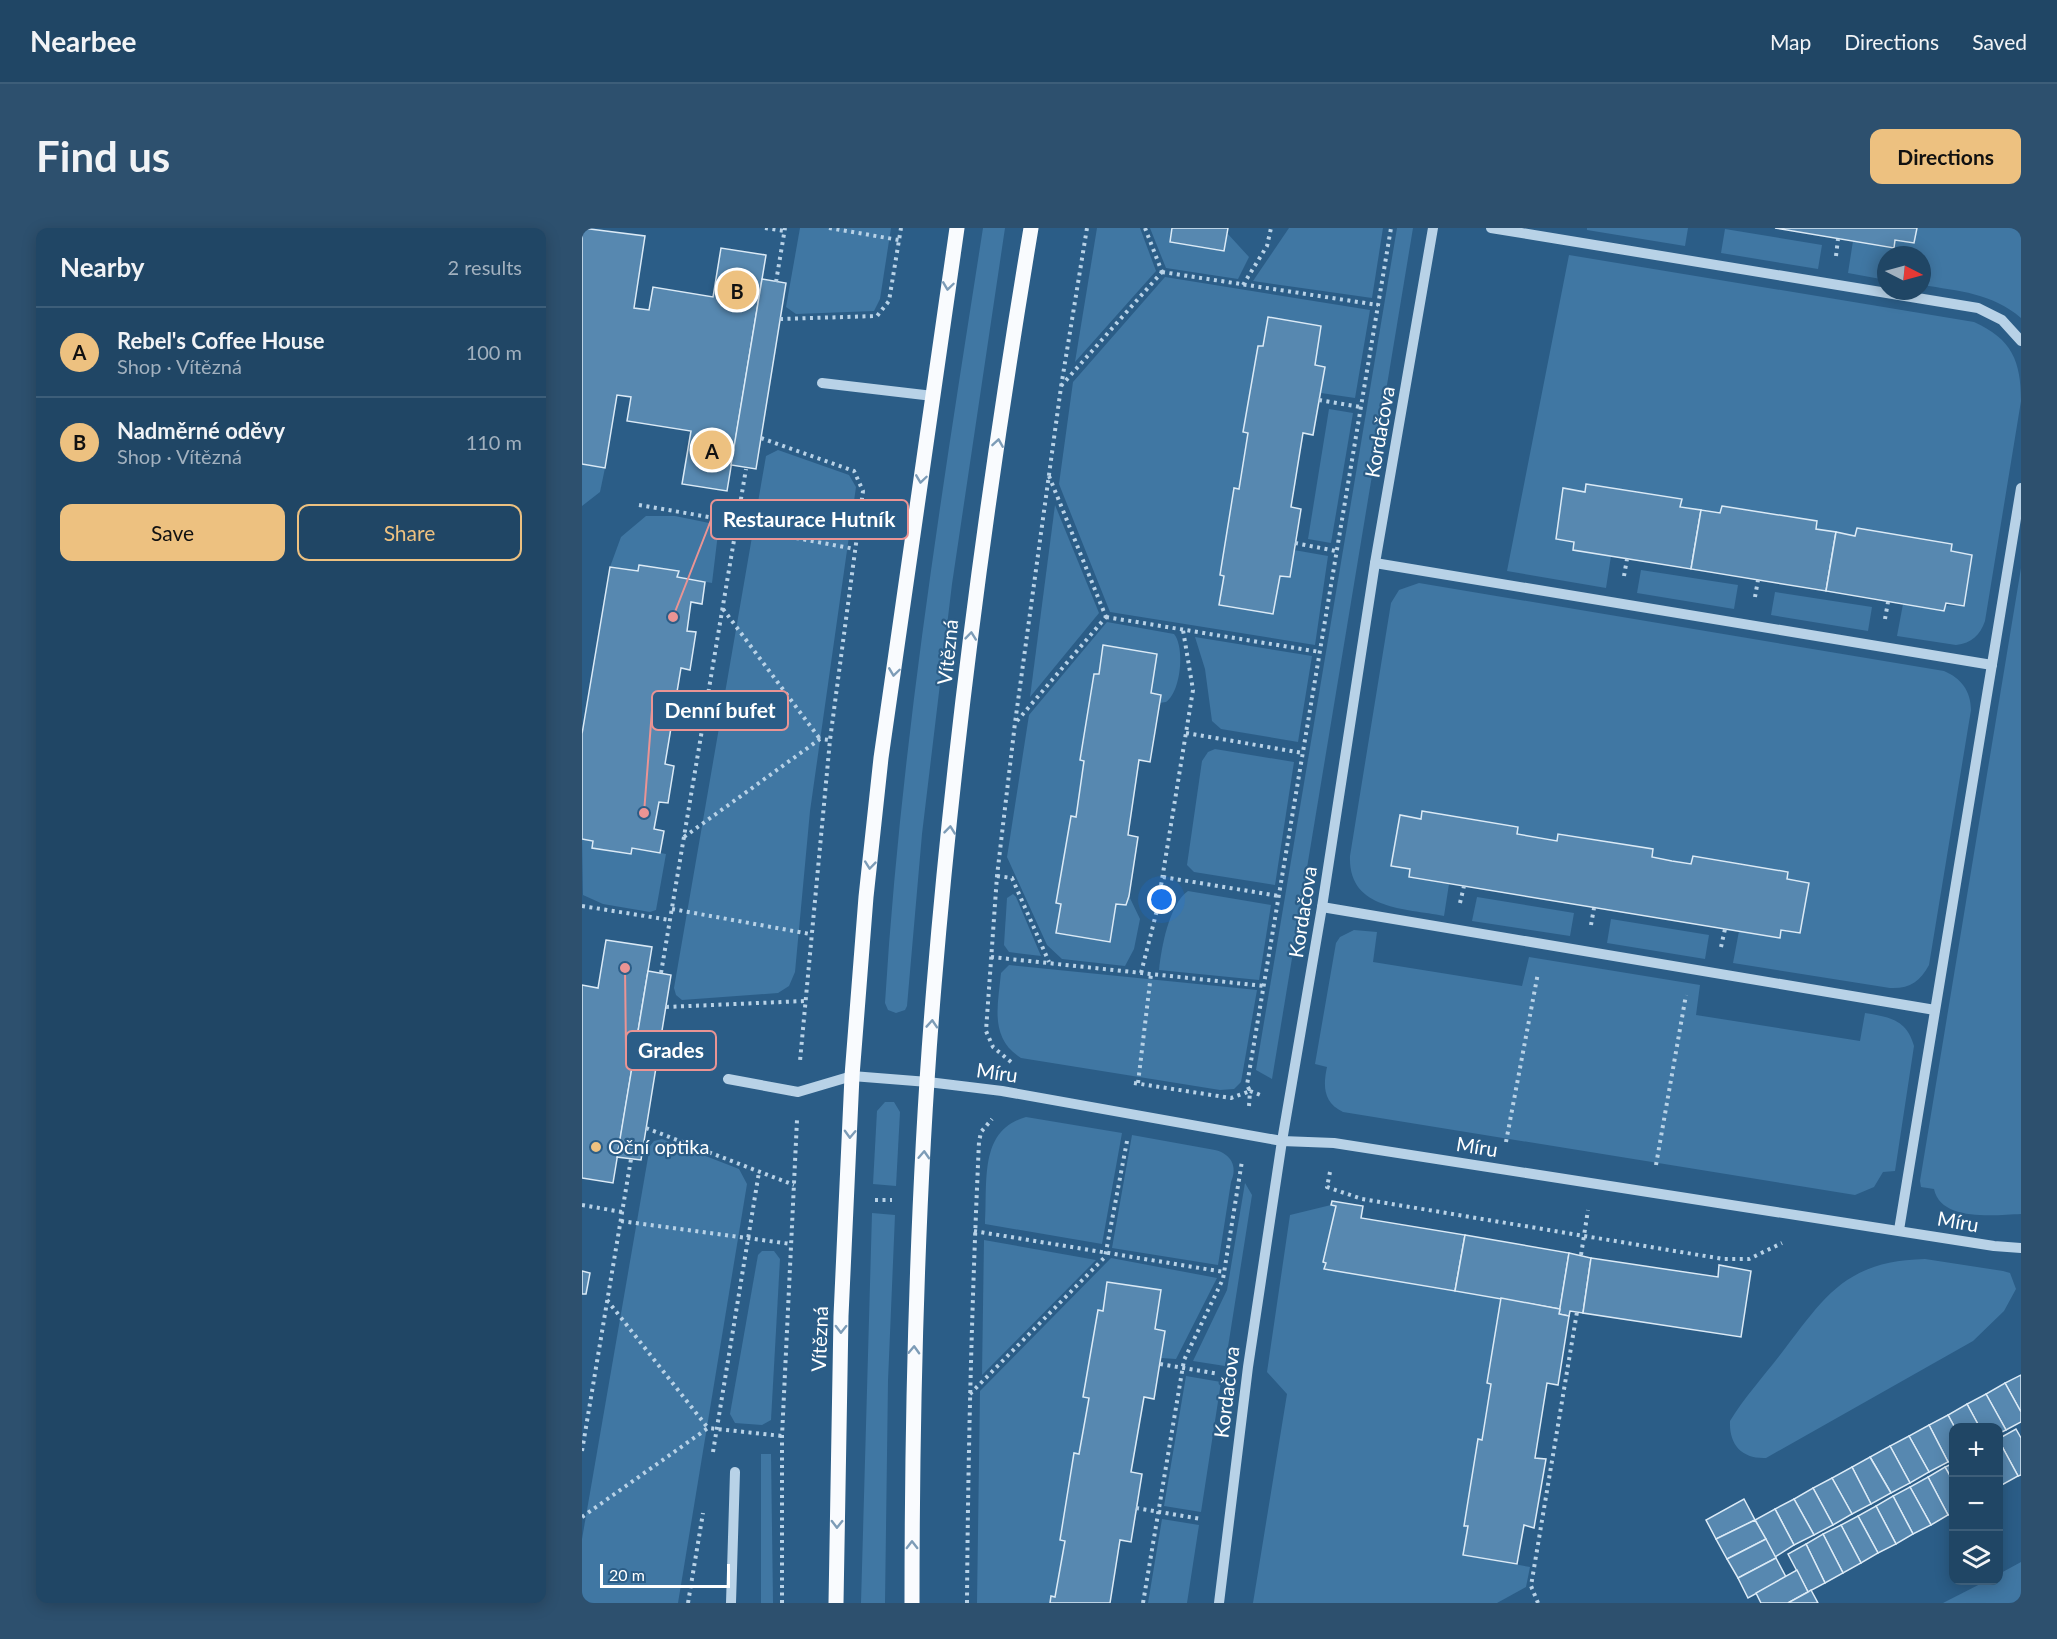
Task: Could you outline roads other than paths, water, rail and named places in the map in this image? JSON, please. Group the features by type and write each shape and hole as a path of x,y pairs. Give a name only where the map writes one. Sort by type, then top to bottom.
{"main road":[{"name":"Vítězná","path":"836,1603 841,1316 852,1076 866,897 881,758 957,228"},
{"name":"Vítězná","path":"912,1603 913,1399 935,974 976,589 1031,228"}],"street":[{"name":"Kordačova","path":"1219,1603 1246,1379 1282,1141 1322,907 1375,563 1433,228"},
{"path":"1491,228 1978,308 2002,320 2021,340"},
{"path":"822,383 933,396"},
{"path":"1899,1230 2021,488"},
{"path":"1375,563 1992,665"},
{"path":"1322,907 1690,971 1935,1010"},
{"path":"728,1079 798,1092 852,1076 928,1082"},
{"name":"Míru","path":"928,1082 1002,1091 1282,1141 1334,1143 1994,1246 2021,1248"},
{"path":"731,1603 735,1472"}],"place":[{"name":"Nadměrné oděvy","path":"737,290"},
{"name":"Rebel's Coffee House","path":"712,450"},
{"name":"Restaurace Hutník","path":"673,617"},
{"name":"Denní bufet","path":"644,813"},
{"name":"Grades","path":"625,968"},
{"name":"Oční optika","path":"596,1147"}]}
